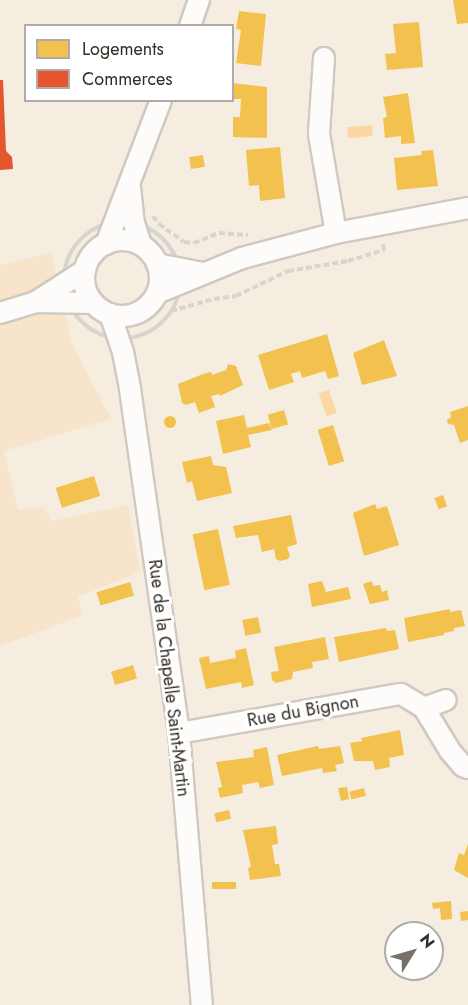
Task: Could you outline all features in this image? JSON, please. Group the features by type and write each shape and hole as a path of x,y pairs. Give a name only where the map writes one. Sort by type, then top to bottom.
{"street":[{"path":"191,24 200,0"},
{"path":"324,58 318,134 336,233"},
{"path":"0,313 66,293 85,270 89,259 124,223 130,184 160,102"},
{"path":"125,342 141,311 157,293 178,276 203,273 242,258 336,233 468,208"},
{"path":"124,223 157,264 178,276"},
{"path":"106,244 129,241 141,245"},
{"path":"157,264 160,284 157,293"},
{"path":"85,270 87,293 93,303"},
{"path":"66,293 93,303 110,314 131,315 141,311"},
{"name":"Rue de la Chapelle Saint-Martin","path":"110,314 125,342 179,733 202,1005"},
{"name":"Rue du Bignon","path":"179,733 401,694 424,708"},
{"path":"446,700 424,708 450,751 463,766 468,768"}],"path":[{"path":"130,184 159,224 184,242 194,243 219,234 258,236"},
{"path":"170,312 178,276 176,259 161,238 124,223 94,228 78,242 66,264 66,293 81,321 104,335 125,342 150,330 170,312 214,299 236,296 288,271 338,263 384,250 380,225"},
{"path":"161,238 167,231"}],"shaded area":[{"path":"372,125 373,136 348,138 347,127"},
{"path":"51,253 72,343 111,419 4,451 18,510 43,506 51,521 128,505 140,572 78,597 82,616 0,646 0,265"},
{"path":"329,390 337,413 326,416 319,394"}],"building: Logements":[{"path":"453,0 468,0 468,23 457,24"},
{"path":"239,11 266,14 261,66 236,63 241,30 236,29"},
{"path":"419,22 423,67 387,70 385,54 396,53 393,24"},
{"path":"234,83 267,87 267,138 233,137 233,117 240,117 241,99 234,99"},
{"path":"408,93 415,143 401,144 401,136 385,138 383,118 387,117 383,97"},
{"path":"280,147 285,198 260,201 259,185 249,186 246,150"},
{"path":"433,150 438,186 397,190 394,158 422,155 421,151"},
{"path":"203,155 205,167 191,169 189,157"},
{"path":"327,334 339,376 328,379 325,371 302,378 300,371 291,374 294,382 269,390 258,355"},
{"path":"384,340 397,376 362,385 353,353"},
{"path":"228,364 236,366 243,385 220,396 219,394 211,396 215,407 199,413 195,402 186,405 182,403 178,384 203,374 211,372 212,375 226,370"},
{"path":"468,406 468,440 460,443 454,425 448,424 447,420 451,417 450,412"},
{"path":"284,410 288,424 272,429 268,415"},
{"path":"244,415 247,428 269,423 272,430 248,435 251,447 223,454 216,421"},
{"path":"170,416 176,422 170,428 164,422"},
{"path":"333,425 344,461 329,466 318,430"},
{"path":"211,456 213,465 226,467 232,493 197,501 192,481 187,483 182,462"},
{"path":"94,476 100,496 62,508 56,488"},
{"path":"443,495 447,506 439,509 435,498"},
{"path":"375,504 377,509 387,506 399,545 364,556 353,513"},
{"path":"291,515 297,544 287,547 290,556 288,559 280,561 276,559 274,549 262,552 258,535 236,538 233,526"},
{"path":"218,529 230,585 204,590 193,534"},
{"path":"322,581 326,592 348,587 351,599 312,607 308,584"},
{"path":"372,581 373,586 380,585 382,592 387,590 389,600 370,604 363,584"},
{"path":"130,582 134,595 101,606 97,592"},
{"path":"450,609 450,612 461,610 465,626 454,628 454,631 444,633 444,635 408,642 404,618"},
{"path":"258,617 261,633 245,636 242,620"},
{"path":"386,628 387,631 395,630 399,649 339,662 334,637"},
{"path":"325,637 329,659 312,662 313,668 293,672 292,679 276,683 272,680 271,672 279,671 274,647"},
{"path":"246,648 254,685 242,688 241,682 206,689 199,658 209,656 210,663 236,658 235,651"},
{"path":"133,665 137,678 115,685 111,672"},
{"path":"400,730 404,755 389,758 390,767 375,770 373,761 354,761 350,743 362,741 361,738"},
{"path":"318,746 319,749 340,746 344,763 335,765 337,771 323,773 322,768 282,776 277,755"},
{"path":"267,747 274,785 260,788 258,782 242,785 243,793 220,798 218,788 222,787 216,762 254,757 253,750"},
{"path":"347,787 349,799 341,801 338,788"},
{"path":"364,788 366,796 351,799 349,792"},
{"path":"229,810 231,819 216,822 214,813"},
{"path":"276,826 278,844 272,845 275,864 279,864 281,876 250,880 248,868 251,867 243,830"},
{"path":"468,844 468,878 454,870 459,853 464,855"},
{"path":"212,882 236,882 236,889 212,889"},
{"path":"451,901 452,919 441,920 440,908 433,909 432,903"},
{"path":"468,911 468,920 461,921 460,912"}],"building: Commerces":[{"path":"0,80 3,80 6,151 12,157 13,169 0,170"}]}
